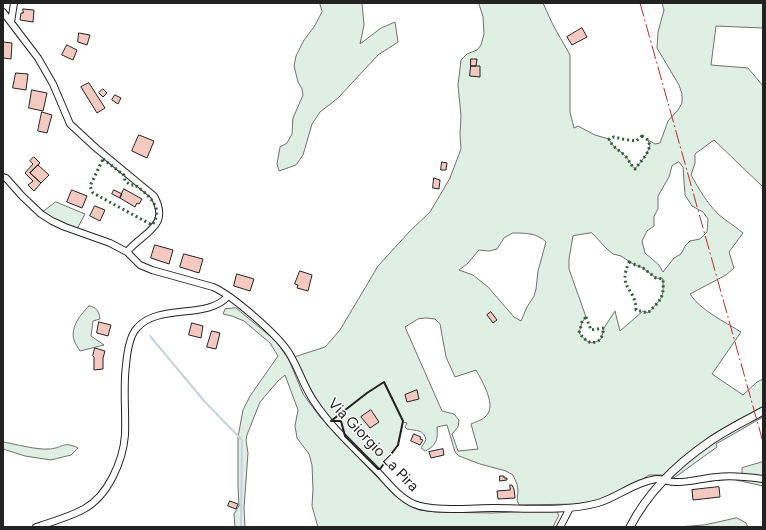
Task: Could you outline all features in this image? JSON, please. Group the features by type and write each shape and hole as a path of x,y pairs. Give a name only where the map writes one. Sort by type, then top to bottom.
{"street":[{"path":"11,22 14,3"},
{"path":"3,12 38,58 53,84 70,124 96,148 154,196 159,205 160,213 158,221 154,227 127,252"},
{"name":"Via Giorgio La Pira","path":"3,176 32,205 52,221 110,243 127,252 136,262 144,267 221,290 267,328 284,345 308,392 327,420 397,492 407,500 420,506 442,508 570,508 600,502 645,481 657,478 664,481 677,483 736,475 763,479"},
{"path":"36,527 84,509 96,501 106,488 116,469 122,452 124,436 124,379 132,337 136,329 142,323 156,317 171,313 212,307 223,302 228,296"},
{"path":"630,527 638,512 680,464 710,442 763,411"},
{"path":"560,527 570,508"}],"green space":[{"path":"320,3 362,3 364,25 360,44 381,28 395,22 398,42 378,55 338,98 320,112 312,124 303,155 296,165 279,171 277,164 280,147 287,143 292,134 293,118 303,95 294,66 296,56 304,40 314,27 322,12"},
{"path":"479,3 543,3 553,25 570,55 570,112 574,128 578,126 595,135 609,139 613,145 625,155 635,169 646,155 650,146 648,140 655,144 660,143 668,121 682,103 682,94 679,85 657,48 658,32 664,10 662,3 763,3 763,28 716,26 711,65 748,68 763,86 763,187 714,140 695,154 695,163 691,175 700,191 718,214 743,233 729,252 734,268 726,275 690,294 694,300 706,310 741,332 712,374 743,395 757,382 763,379 763,417 716,444 717,447 674,478 661,475 649,475 637,483 599,500 578,504 519,505 517,500 517,484 513,475 506,471 480,464 459,456 455,452 447,425 437,427 436,441 432,447 425,451 421,448 426,440 425,436 419,431 407,429 405,427 407,423 403,422 398,445 380,469 378,469 345,436 341,421 331,421 308,388 294,357 325,347 340,330 378,266 410,231 430,212 450,178 461,149 461,116 458,85 461,60 467,54 477,50 481,45 484,34 483,17","holes":["679,162 683,167 685,195 692,206 703,212 708,219 707,232 700,239 690,241 685,246 681,254 674,258 663,272 659,265 645,253 642,241 647,231 654,226 654,216 658,209 658,196 669,177 672,166","513,233 527,233 535,235 546,242 538,271 534,296 521,321 514,317 488,287 473,275 459,270 467,264 479,250 489,251 497,249 504,238","592,233 613,254 621,256 633,264 643,268 656,278 663,279 663,291 661,298 648,313 643,311 620,331 615,311 604,328 601,339 591,343 579,333 582,322 586,317 569,269 569,259 573,236","418,319 435,319 440,324 446,357 455,377 476,370 485,387 488,394 490,407 489,413 484,418 471,424 478,449 458,451 452,434 458,427 459,420 454,414 442,411 405,327"]},
{"path":"56,202 85,214 77,229 53,219 43,212"},
{"path":"89,306 94,307 97,310 100,319 93,321 91,336 104,345 80,351 74,340 74,330 77,321"},
{"path":"236,308 276,341 289,360 303,394 320,417 393,494 419,510 437,512 492,513 553,510 559,515 553,527 318,527 312,506 312,465 309,454 297,438 295,426 298,410 285,375 260,402 247,435 246,440 248,453 244,508 245,527 235,527 234,514 239,506 238,437 243,410 250,396 278,356 270,343 244,321 223,314 225,309"},
{"path":"3,442 43,449 53,449 66,445 78,448 71,455 51,460 25,456 3,449"},
{"path":"763,462 763,486 732,479 710,481 742,474 742,468"},
{"path":"737,518 746,523 748,527 678,527 704,525"}],"building":[{"path":"23,9 34,10 33,22 20,20"},
{"path":"582,28 587,37 572,45 567,37"},
{"path":"79,33 90,35 87,45 78,42"},
{"path":"3,42 12,43 11,59 3,58"},
{"path":"67,45 77,50 73,60 62,55"},
{"path":"471,59 477,59 476,66 471,66"},
{"path":"471,66 480,66 480,77 470,76"},
{"path":"16,73 28,74 26,90 13,88"},
{"path":"89,83 105,108 97,113 81,87"},
{"path":"103,89 107,93 103,97 99,93"},
{"path":"32,90 47,93 43,111 29,108"},
{"path":"115,95 121,98 118,104 112,100"},
{"path":"42,112 52,115 47,133 38,131"},
{"path":"139,135 154,141 147,158 132,151"},
{"path":"34,157 40,163 30,173 41,183 34,191 28,185 33,181 25,173 33,164 30,161"},
{"path":"442,162 447,163 446,170 441,170"},
{"path":"38,165 49,175 41,183 30,173"},
{"path":"434,178 440,180 439,189 433,188"},
{"path":"124,189 142,199 139,204 137,203 135,207 120,198"},
{"path":"72,190 87,196 82,208 67,202"},
{"path":"114,190 122,194 120,198 112,194"},
{"path":"95,206 105,210 100,221 90,216"},
{"path":"155,245 173,250 169,264 151,258"},
{"path":"184,254 203,259 199,273 180,267"},
{"path":"300,271 312,275 308,291 297,288 298,285 295,284"},
{"path":"237,274 254,279 250,291 234,286"},
{"path":"491,312 497,320 493,323 487,315"},
{"path":"99,322 111,325 108,336 97,333"},
{"path":"192,323 203,326 201,338 189,335"},
{"path":"212,331 220,333 216,349 207,347"},
{"path":"95,348 105,351 103,358 103,369 94,370 93,356"},
{"path":"417,390 419,399 407,402 405,395"},
{"path":"371,410 379,422 370,428 361,417"},
{"path":"414,434 421,437 420,439 423,440 420,445 411,441"},
{"path":"443,449 444,455 431,458 429,452"},
{"path":"500,476 504,476 507,480 500,481"},
{"path":"510,485 512,485 514,489 515,498 498,499 497,491 510,490"},
{"path":"719,487 720,497 693,500 692,490"},
{"path":"230,501 238,504 236,509 228,506"}],"waterway":[{"path":"150,336 205,402 242,440 241,527"}],"hedge":[{"path":"642,136 648,140 650,146 646,155 635,169 625,155 613,145 609,139 614,137 636,141 642,136"},
{"path":"103,159 124,175 125,181 131,185 135,185 150,197 157,213 156,219 152,225 93,193 90,186 103,159"},
{"path":"629,262 643,268 656,278 663,279 663,291 661,298 648,313 636,310 635,302 625,278 629,262"},
{"path":"586,317 591,330 604,328 601,339 598,341 592,343 589,342 579,333 582,322 586,317"}],"wall":[{"path":"384,382 403,421 398,445 380,469 378,469 345,436 341,421 331,421 367,393 384,382"}],"power":[{"path":"640,3 763,442"}]}
